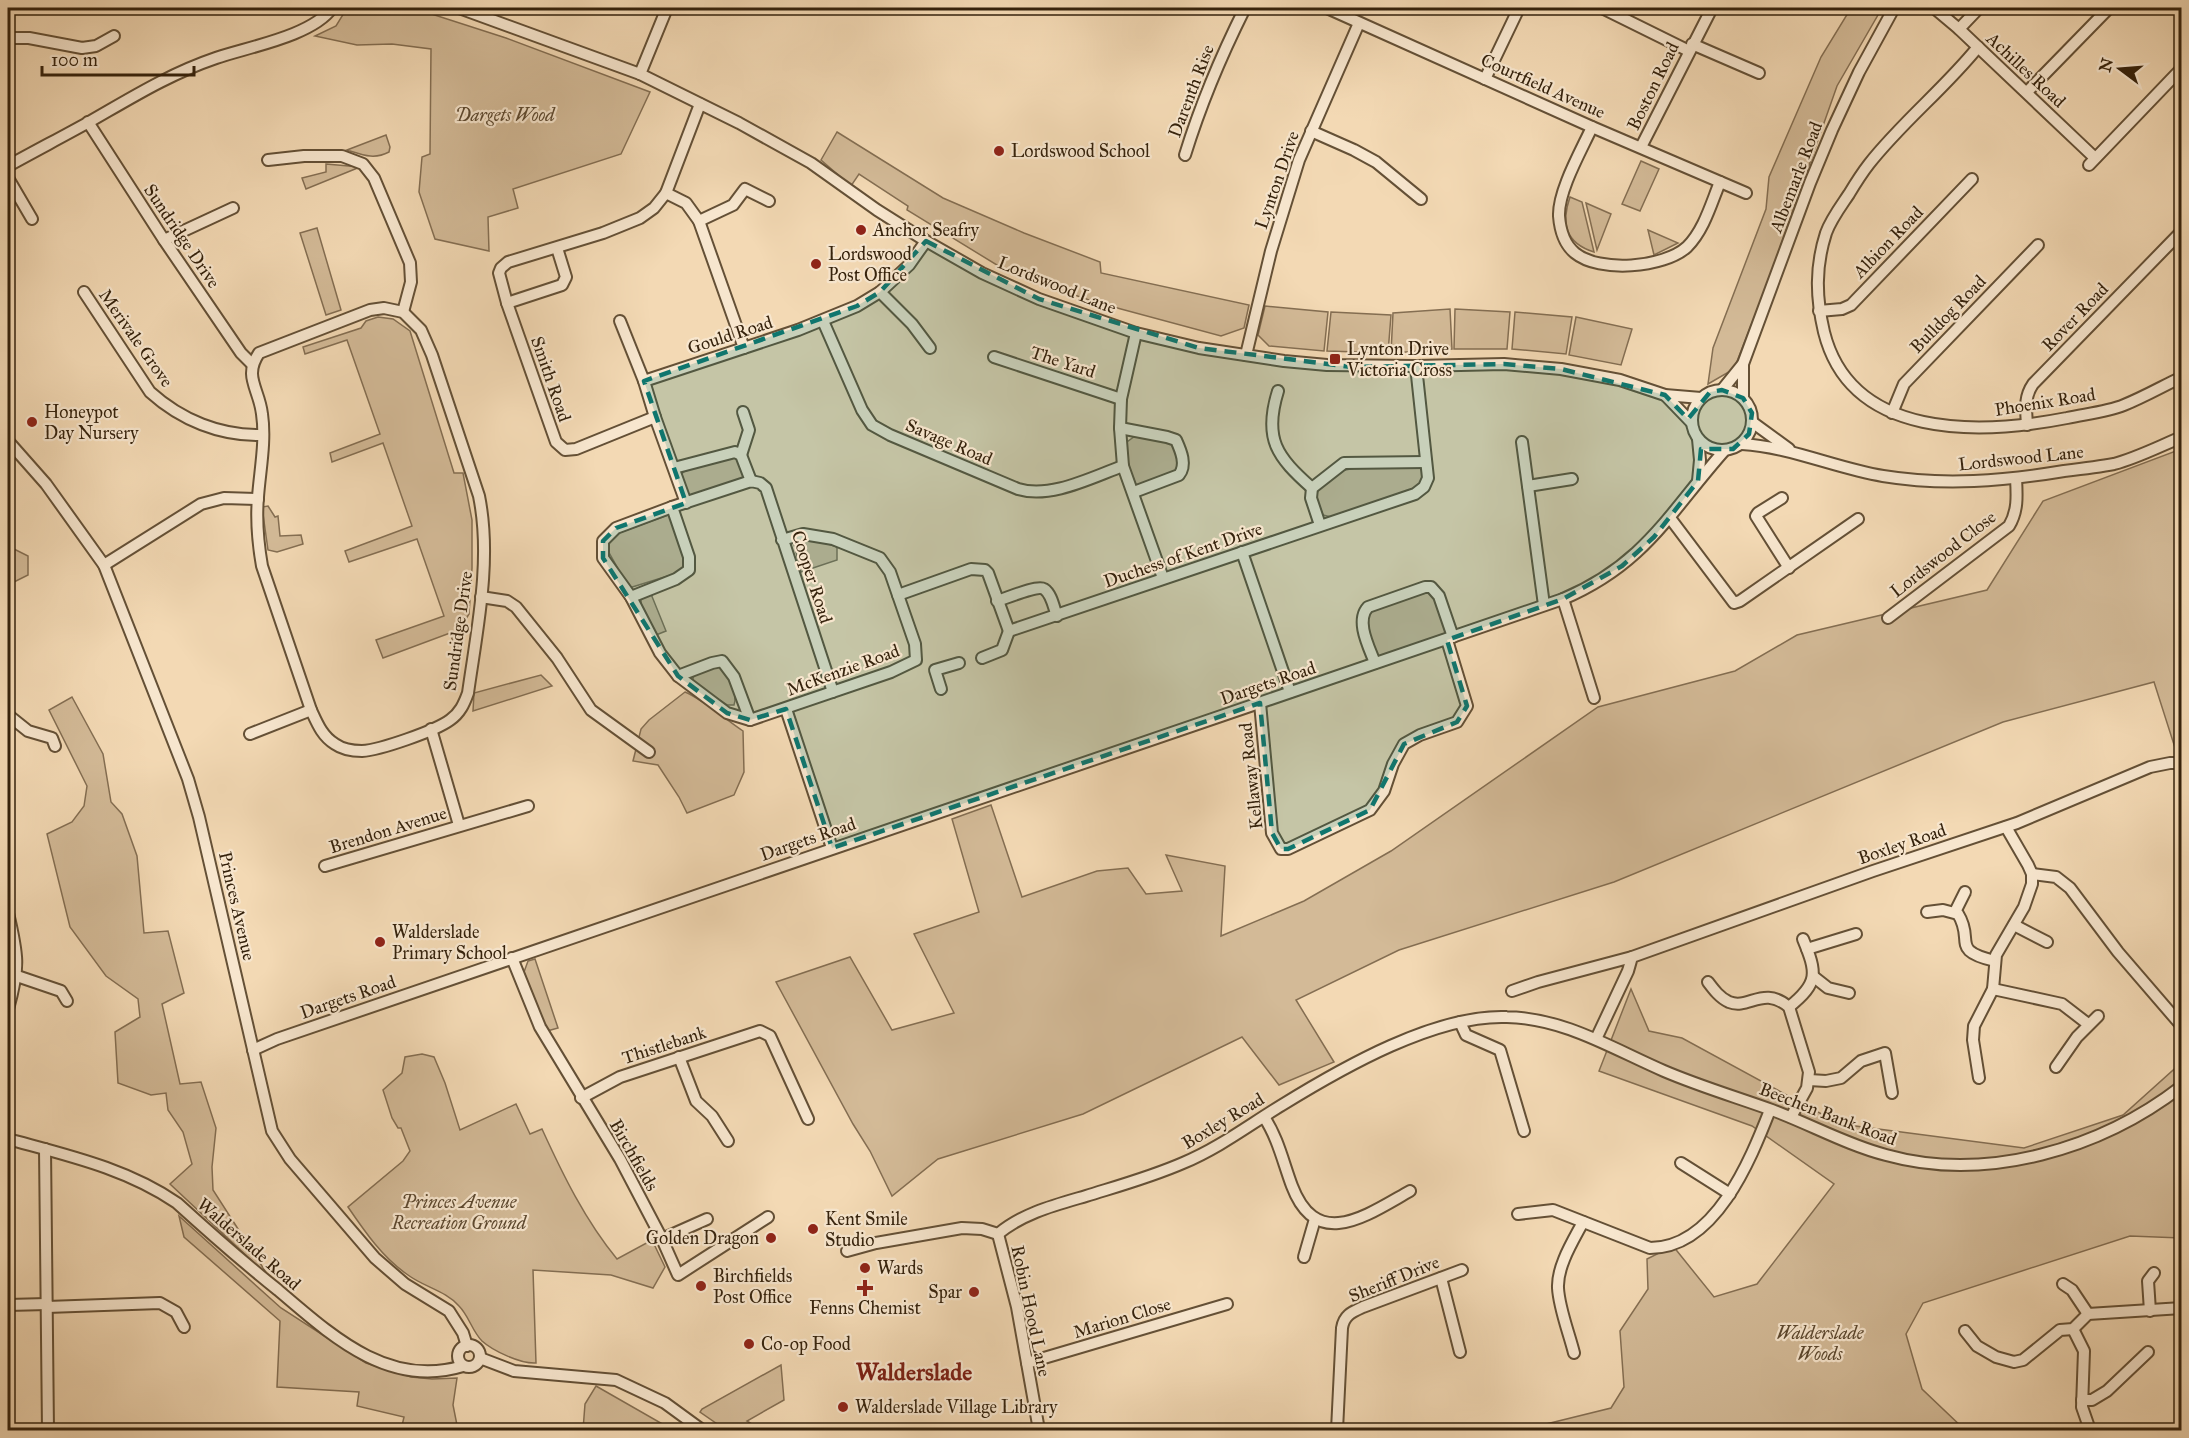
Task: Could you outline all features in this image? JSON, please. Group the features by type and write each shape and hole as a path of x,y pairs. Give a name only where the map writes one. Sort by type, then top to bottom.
{"street":[{"path":"8,166 155,83 218,57 286,37 311,25 332,8"},
{"name":"Lordswood Lane","path":"459,8 640,74 739,123 811,163 926,242 982,273 1039,299 1136,333 1199,348 1328,365 1534,366 1620,380 1665,395 1701,398 1710,392 1722,390"},
{"path":"640,74 667,8"},
{"name":"Darenth Rise","path":"1185,155 1198,112 1221,55 1245,8"},
{"name":"Courtfield Avenue","path":"1327,8 1592,127 1746,193"},
{"path":"1485,79 1519,8"},
{"path":"1602,8 1690,47 1760,72"},
{"name":"Boston Road","path":"1641,147 1690,47 1712,8"},
{"name":"Albemarle Road","path":"1722,390 1743,364 1832,130 1859,72 1894,8"},
{"name":"Achilles Road","path":"1934,8 2027,92 2092,162 2181,68"},
{"path":"1959,29 1978,8"},
{"path":"2027,92 2109,8"},
{"name":"Lynton Drive","path":"1246,355 1271,251 1299,160 1359,22"},
{"path":"8,38 30,38 82,48 96,46 114,36"},
{"name":"Phoenix Road","path":"1978,47 1869,164 1827,231 1818,260 1816,290 1828,347 1838,367 1872,401 1892,413 1914,420 1982,428 2027,425 2123,406 2181,376"},
{"path":"507,303 562,285 566,277 557,248 640,218 654,208 666,193 700,104"},
{"name":"Sundridge Drive","path":"88,122 164,240 241,353 252,364 251,377 263,416 258,498 258,543 262,566 311,710 321,731 334,744 349,750 363,751 431,729 449,721 464,704 469,687 481,597 484,554 483,516 479,496 432,355 421,330 402,312"},
{"path":"1592,127 1560,203 1559,214 1564,238 1574,253 1580,256 1610,264 1634,265 1655,263 1677,255 1687,247 1701,228 1720,182"},
{"path":"1311,131 1376,162 1421,199"},
{"path":"252,364 259,353 370,310 384,308 402,312 411,282 410,263 374,178 363,164 342,156 304,156 268,160"},
{"path":"8,178 32,219"},
{"name":"Albion Road","path":"1819,311 1842,309 1851,305 1972,179"},
{"path":"699,221 733,205 741,186 770,201"},
{"path":"666,193 686,203 699,221 744,348"},
{"path":"164,240 233,208"},
{"name":"Rover Road","path":"2027,425 2025,402 2033,384 2181,231"},
{"name":"Gould Road","path":"644,381 823,321 857,306 880,292 909,265 926,242"},
{"path":"2170,242 2181,246"},
{"name":"Bulldog Road","path":"1892,413 1904,384 2038,245"},
{"name":"Smith Road","path":"557,248 508,262 499,273 507,303 556,442 565,450 576,449 655,417"},
{"name":"Merivale Grove","path":"84,292 150,392 163,403 178,414 216,429 240,435 262,435"},
{"path":"880,292 912,324 930,348"},
{"path":"620,321 644,381 686,503"},
{"name":"Savage Road","path":"823,321 862,410 872,425 890,435 1018,489 1036,493 1056,489 1124,466"},
{"path":"1136,333 1120,399 1124,466 1163,578"},
{"name":"The Yard","path":"994,357 1120,399"},
{"name":"Albemarle Road","path":"1743,364 1743,398"},
{"name":"Duchess of Kent Drive","path":"1009,632 1414,494 1424,487 1428,478 1416,366"},
{"path":"1722,390 1733,392 1743,398 1748,405 1752,422 1749,434 1742,444"},
{"path":"1278,391 1272,409 1271,435 1276,447 1295,473 1312,488"},
{"name":"Lordswood Lane","path":"1665,395 1691,423 1698,439"},
{"path":"1691,423 1693,409 1701,398"},
{"path":"674,468 731,452 741,455 749,430 743,412"},
{"name":"Lordswood Lane","path":"1752,422 1791,451"},
{"path":"1120,428 1176,440 1182,458 1182,471 1179,475 1134,492"},
{"name":"Lordswood Lane","path":"1724,451 1742,444 1765,445 1884,476 1962,483 2115,464 2181,437"},
{"path":"1698,439 1705,446 1724,451"},
{"path":"1698,439 1700,460 1698,481"},
{"name":"Princes Avenue","path":"8,441 46,484 104,565 152,686 196,806 272,1131 290,1158 375,1258 405,1284 449,1311 463,1333 467,1346"},
{"path":"1522,441 1544,604"},
{"name":"Dargets Road","path":"253,1050 277,1039 512,958 1563,599 1605,578 1639,552 1670,518 1724,451"},
{"name":"Cooper Road","path":"741,455 751,481 760,483 766,488 833,692"},
{"path":"1320,525 1311,498 1312,488 1344,463 1426,462"},
{"name":"Lordswood Close","path":"1888,618 2009,526 2014,518 2017,504 2016,478"},
{"path":"1528,486 1572,479"},
{"path":"750,720 727,713 678,676 660,653 631,597 603,558 603,541 616,528 751,481"},
{"path":"104,565 201,504 224,498 258,498"},
{"path":"1782,498 1756,516 1789,568"},
{"path":"631,597 676,579 689,570 689,557 672,507"},
{"path":"1670,518 1734,603 1789,568 1858,519"},
{"name":"McKenzie Road","path":"750,720 891,672 916,660 915,644 890,572 879,558 833,538 803,534 782,540"},
{"path":"1242,552 1290,692"},
{"path":"898,595 980,568 988,573 1009,632 1002,650 982,658"},
{"path":"1374,663 1362,624 1364,612 1368,607 1425,587 1436,590 1450,638"},
{"path":"998,601 1038,588 1045,590 1049,595 1057,616"},
{"path":"481,597 507,601 516,607 557,658 591,710 649,752"},
{"path":"1563,599 1594,698"},
{"name":"Kellaway Road","path":"1260,703 1272,833 1281,849 1288,849 1370,810 1384,791 1404,744 1420,735 1457,722 1467,706 1450,638"},
{"path":"916,660 935,670 942,689"},
{"path":"678,676 722,661 734,677 750,720"},
{"path":"935,670 959,663"},
{"path":"786,709 832,848"},
{"path":"250,734 311,710"},
{"path":"8,715 28,730 52,738 55,746"},
{"name":"Brendon Avenue","path":"431,729 459,825"},
{"name":"Boxley Road","path":"1512,991 1632,957 1873,871 2006,827 2150,767 2181,763"},
{"name":"Brendon Avenue","path":"325,866 528,806"},
{"path":"1979,1078 1974,1026 1993,989 1995,961 1999,949 2029,897 2032,874 2006,827"},
{"path":"2032,874 2056,877 2070,888 2118,952 2181,1024"},
{"path":"1955,912 1965,892"},
{"path":"1927,912 1943,910 1955,912 1961,918 1965,947 1979,957 1995,961"},
{"path":"8,913 15,944 17,976 8,1009"},
{"path":"2014,925 2047,942"},
{"path":"1789,1007 1806,992 1814,977 1812,961 1805,944 1856,934"},
{"path":"1596,1039 1628,972 1632,957"},
{"name":"Birchfields","path":"512,958 540,1027 620,1159 678,1275 768,1217"},
{"path":"17,976 61,990 68,1001"},
{"path":"1814,977 1828,988 1849,993"},
{"path":"1708,982 1722,998 1731,1003 1742,1003 1767,997 1776,999 1789,1007 1807,1063 1809,1080 1791,1117"},
{"path":"1993,989 2062,1004 2072,1009 2088,1024"},
{"name":"Beechen Bank Road","path":"1460,1022 1504,1016 1551,1023 1596,1039 1673,1075 1791,1117 1861,1146 1903,1160 1947,1165 1988,1165 2039,1156 2088,1139 2135,1118 2181,1086"},
{"path":"2056,1067 2088,1024 2098,1016"},
{"path":"1460,1022 1466,1035 1500,1050 1524,1131"},
{"name":"Boxley Road","path":"998,1234 1014,1221 1042,1209 1130,1182 1184,1163 1217,1148 1264,1117 1360,1062 1406,1039 1460,1022"},
{"name":"Thistlebank","path":"581,1098 620,1077 760,1031 770,1036 808,1119"},
{"path":"1809,1080 1826,1081 1841,1078 1861,1061 1885,1053 1892,1093"},
{"path":"680,1057 696,1101 712,1116 728,1141"},
{"path":"1518,1214 1553,1210 1642,1246 1660,1248 1683,1242 1704,1227 1730,1194 1758,1140 1770,1110"},
{"path":"1264,1117 1276,1137 1298,1199 1315,1219 1338,1224 1363,1215 1410,1191"},
{"name":"Walderslade Road","path":"8,1139 123,1173 166,1196 311,1318 354,1351 409,1371 430,1373 464,1366"},
{"path":"45,1149 48,1431"},
{"path":"1680,1163 1730,1194"},
{"path":"662,1239 707,1219"},
{"path":"1304,1257 1315,1219"},
{"path":"1574,1353 1558,1287 1559,1275 1564,1262 1583,1222"},
{"path":"847,1251 876,1243 962,1228 982,1229 998,1234"},
{"name":"Robin Hood Lane","path":"998,1234 1011,1280 1038,1431"},
{"name":"Sheriff Drive","path":"1337,1431 1342,1328 1345,1317 1363,1307 1462,1270"},
{"path":"2150,1311 2148,1281 2154,1273"},
{"path":"1441,1278 1460,1352"},
{"path":"2062,1284 2072,1290 2088,1314"},
{"path":"8,1305 160,1303 176,1312 184,1327"},
{"name":"Marion Close","path":"1027,1363 1227,1304"},
{"path":"1965,1331 1977,1346 1996,1357 2014,1362 2023,1360 2060,1330 2073,1329 2088,1314 2181,1308"},
{"path":"2073,1329 2084,1351 2082,1407 2090,1431"},
{"path":"467,1346 477,1348 480,1358 474,1366 464,1366 458,1356 467,1346"},
{"path":"2082,1400 2092,1400 2107,1391 2148,1352"},
{"path":"480,1358 514,1371 616,1380 665,1403 702,1431"}],"highlighted area":[{"path":"926,241 1039,299 1199,348 1352,367 1504,364 1561,369 1665,395 1688,419 1710,392 1722,390 1743,398 1752,413 1749,434 1733,449 1701,449 1698,481 1654,537 1622,566 1563,599 1447,640 1467,706 1457,722 1404,744 1370,810 1288,849 1281,849 1272,833 1260,703 832,848 786,709 750,720 727,713 678,676 603,558 603,541 616,528 686,503 644,381 857,306 880,292"}],"green space":[{"name":"Dargets Wood","path":"347,8 413,8 506,38 650,92 621,154 513,189 518,208 488,217 489,251 435,239 419,192 422,157 430,154 431,49 392,44 357,45 315,36 336,26"},
{"path":"1851,8 1882,8 1837,86 1768,282 1734,369 1708,384 1713,348 1766,209 1769,177 1821,57"},
{"path":"837,132 943,198 1024,233 1100,262 1101,273 1249,305 1244,328 1221,336 1095,302 1010,273 907,210 908,206 859,174 851,186 821,160"},
{"path":"386,135 390,147 389,152 384,154 368,156 347,150"},
{"path":"1641,161 1659,169 1640,211 1622,204"},
{"path":"326,164 360,167 306,189 302,178 326,172"},
{"path":"1570,197 1582,202 1594,252 1577,243 1568,231 1566,215"},
{"path":"1586,203 1611,214 1597,250"},
{"path":"317,228 341,310 326,315 300,233"},
{"path":"1648,230 1678,243 1654,255"},
{"path":"1265,306 1328,312 1324,351 1269,346 1258,335"},
{"path":"1450,309 1452,349 1391,353 1393,313"},
{"path":"1455,309 1510,312 1507,349 1454,349"},
{"path":"1331,312 1391,315 1388,353 1327,351"},
{"path":"1515,312 1572,317 1566,354 1512,349"},
{"path":"378,317 393,319 410,331 454,473 463,473 472,520 472,568 469,614 461,627 457,653 450,633 383,658 376,640 444,616 417,539 349,562 345,551 412,526 383,443 332,462 330,453 380,434 347,340 305,354 303,347 361,328 366,321"},
{"path":"1576,317 1632,329 1621,365 1569,355"},
{"path":"1135,436 1161,440 1175,445 1178,461 1176,471 1140,485 1134,484 1128,469 1127,442"},
{"path":"2181,449 2181,750 2176,751 2154,682 2003,722 1614,882 1399,950 1296,1000 1334,1062 1279,1085 1242,1037 1083,1114 938,1159 892,1196 870,1151 776,982 850,957 892,1030 954,1013 914,934 979,912 952,819 991,805 1022,897 1097,871 1128,868 1146,894 1182,891 1166,855 1225,866 1221,936 1304,901 1391,851 1598,707 1735,671 1797,635 1987,590 2043,501"},
{"path":"729,454 736,454 744,475 743,481 690,496 685,494 681,477 683,472"},
{"path":"1418,466 1422,470 1423,481 1414,489 1331,517 1323,515 1317,500 1317,493 1320,487 1340,471 1361,467"},
{"path":"268,506 275,517 278,516 280,536 301,535 303,544 277,552 268,550 262,507"},
{"path":"668,515 673,517 687,556 684,571 629,588 607,549 608,540 616,534"},
{"path":"804,538 837,547 837,560 801,572 794,544"},
{"path":"8,548 28,556 28,575 8,585"},
{"path":"1431,587 1453,637 1375,663 1364,612"},
{"path":"651,594 666,631 656,635 641,605 641,598"},
{"path":"720,665 732,684 735,695 734,705 727,705 692,682 695,672"},
{"path":"541,675 552,686 473,711 474,693"},
{"path":"685,692 743,731 744,772 734,795 687,813 658,765 633,761 641,729"},
{"path":"72,697 103,754 111,802 122,814 137,856 144,933 168,931 184,993 162,1004 180,1084 201,1082 216,1128 212,1167 213,1190 269,1277 170,1184 192,1164 183,1132 168,1110 166,1093 151,1095 118,1083 115,1032 140,1017 138,999 106,976 70,927 47,834 72,822 84,806 87,786 49,710"},
{"path":"535,959 558,1028 547,1031 524,972 528,961"},
{"name":"Walderslade Woods","path":"1631,989 1649,1031 1682,1038 1840,1124 2024,1148 2123,1115 2181,1063 2181,1238 2130,1236 1923,1303 1906,1334 1922,1389 1965,1430 1536,1430 1534,1427 1611,1408 1624,1387 1620,1331 1648,1289 1647,1259 1673,1246 1714,1297 1757,1284 1834,1184 1752,1126 1599,1071"},
{"name":"Princes Avenue Recreation Ground","path":"422,1054 434,1057 460,1130 516,1104 530,1134 542,1129 575,1197 617,1259 652,1240 665,1267 653,1288 611,1275 533,1270 536,1363 508,1356 482,1341 454,1301 414,1279 390,1261 348,1207 403,1161 410,1151 401,1128 398,1128 392,1118 383,1090 402,1073 405,1057"},
{"path":"179,1216 281,1308 366,1363 411,1377 457,1378 453,1405 458,1430 401,1430 404,1417 357,1406 359,1392 277,1387 280,1321 184,1237"},
{"path":"781,1365 784,1400 747,1421 761,1430 726,1430 700,1412 702,1409"},
{"path":"596,1386 673,1430 583,1430 585,1404"}],"place":[{"name":"Lordswood School","path":"999,151"},
{"name":"Anchor Seafry","path":"861,230"},
{"name":"Lordswood Post Office","path":"816,264"},
{"name":"Lynton Drive Victoria Cross","path":"1335,359"},
{"name":"Honeypot Day Nursery","path":"32,422"},
{"name":"Walderslade Primary School","path":"380,942"},
{"name":"Kent Smile Studio","path":"813,1229"},
{"name":"Golden Dragon","path":"771,1238"},
{"name":"Wards","path":"865,1268"},
{"name":"Birchfields Post Office","path":"701,1286"},
{"name":"Fenns Chemist","path":"865,1288"},
{"name":"Spar","path":"974,1292"},
{"name":"Co-op Food","path":"749,1344"},
{"name":"Walderslade Village Library","path":"843,1407"}],"district":[{"name":"Walderslade","path":"914,1372"}]}
